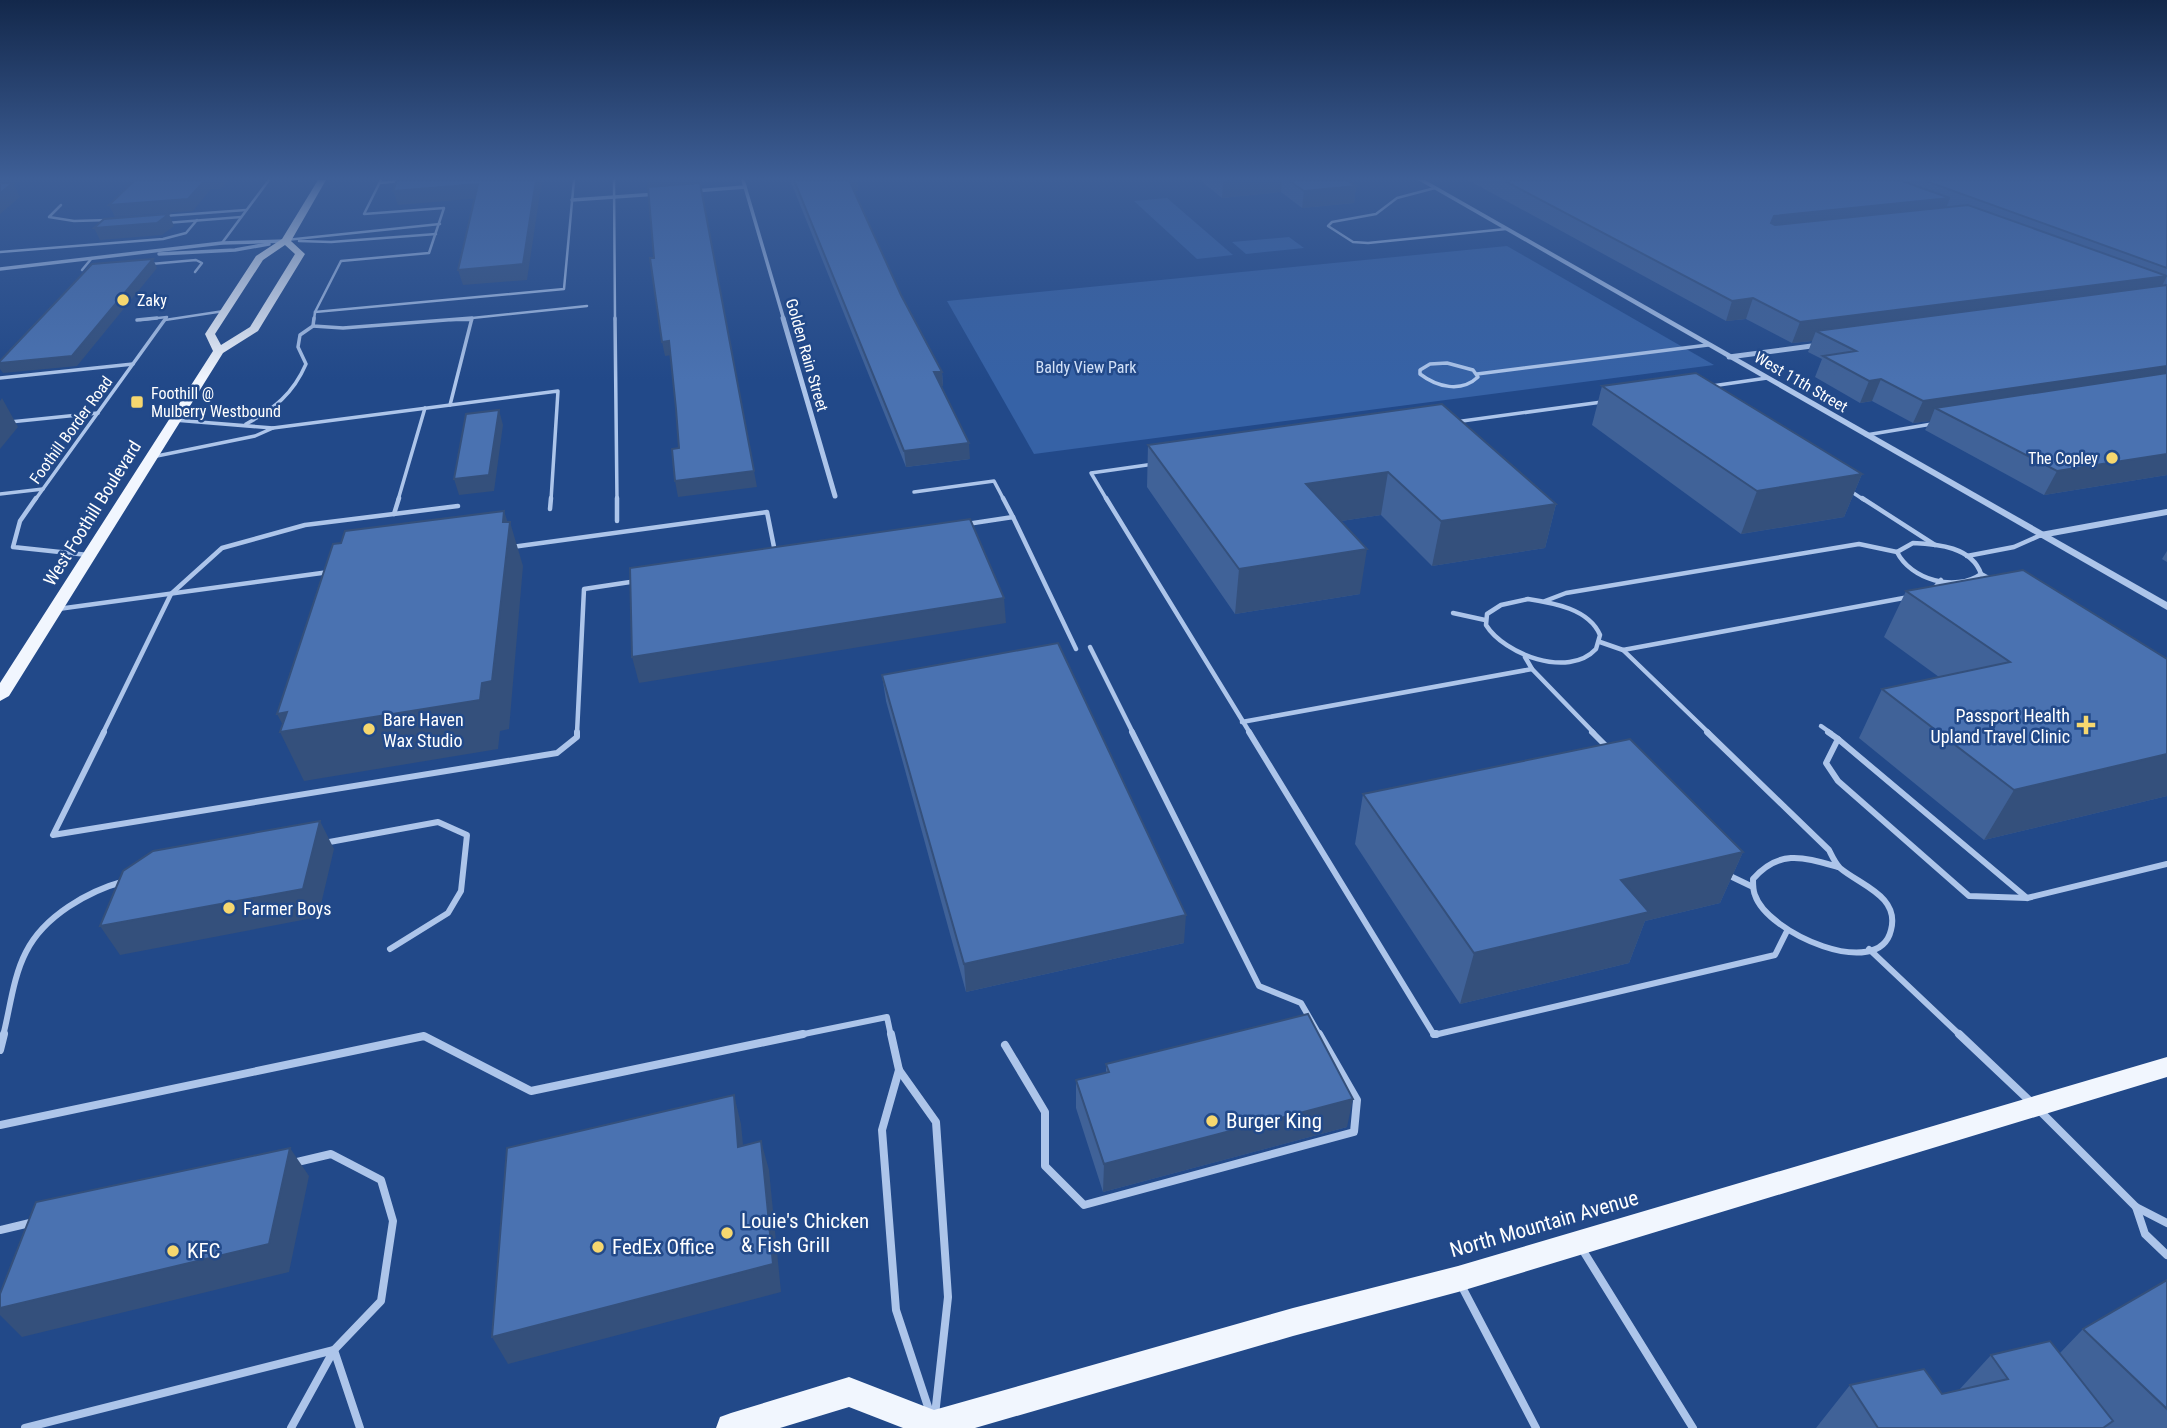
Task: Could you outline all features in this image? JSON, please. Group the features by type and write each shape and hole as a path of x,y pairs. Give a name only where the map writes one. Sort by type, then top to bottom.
{"main road":[{"path":"219,351 211,334 259,258 276,247"},
{"name":"West Foothill Boulevard","path":"0,696 219,351 254,329 300,254 293,247"},
{"name":"North Mountain Avenue","path":"934,1427 1293,1322 1458,1279 2167,1066"},
{"path":"731,1428 849,1392 934,1427"}],"street":[{"path":"0,269 195,247"},
{"path":"148,253 178,255 252,247"},
{"name":"Golden Rain Street","path":"762,247 835,496"},
{"name":"West 11th Street","path":"1537,247 2167,607"},
{"path":"1729,357 1824,345"},
{"path":"2041,536 2167,512"}],"lane":[{"path":"0,252 67,247"},
{"path":"313,326 315,313 341,261 429,253 431,247"},
{"path":"315,313 564,289 568,247"},
{"path":"614,247 617,521"},
{"path":"92,258 82,270 94,268"},
{"path":"145,264 196,260 202,262 195,272"},
{"path":"243,426 283,404 295,388 306,364 298,347 300,335 313,326 343,328 587,306"},
{"path":"136,320 225,311"},
{"name":"Foothill Border Road","path":"89,555 13,547 20,521 167,317"},
{"path":"450,405 472,318"},
{"path":"1477,374 1478,377 1472,384 1456,386 1429,381 1420,370 1430,365 1447,363 1465,367 1477,374 1708,345"},
{"path":"0,378 133,364"},
{"path":"1702,388 1767,378"},
{"path":"173,420 273,428 558,391 550,509"},
{"path":"1441,424 1607,401"},
{"path":"394,514 425,408"},
{"path":"0,424 98,413"},
{"path":"1864,435 1934,424"},
{"path":"149,458 256,436 273,428"},
{"path":"1158,464 1091,473 1434,1035 1775,955 1787,931"},
{"path":"914,492 994,481 1076,649"},
{"path":"1842,485 1935,545"},
{"path":"0,494 43,489"},
{"path":"458,506 305,525 222,548 171,594 53,835 556,753 577,737 584,589 639,581"},
{"path":"510,547 767,512 776,561"},
{"path":"960,525 1013,517"},
{"path":"1967,556 2014,547 2041,536"},
{"path":"1897,552 1899,548 1913,543 1935,545 1967,556 1980,568 1981,573 2004,588"},
{"path":"1545,601 1566,593 1615,584 1859,544 1897,552 1904,565 1941,580 1968,581 1981,573"},
{"path":"775,552 788,550"},
{"path":"55,610 333,572"},
{"path":"1932,592 1941,580"},
{"path":"1623,650 1919,595"},
{"path":"1485,620 1498,605 1528,599 1545,601 1563,606 1592,622 1599,632 1601,642"},
{"path":"1453,613 1485,620"},
{"path":"1485,620 1487,630 1494,640 1525,657 1559,663 1575,661 1588,657 1601,642"},
{"path":"1601,642 1623,650 1829,850 1838,867"},
{"path":"1005,1045 1045,1112 1045,1166 1084,1205 1354,1132 1357,1100 1301,1003 1259,986 1090,647"},
{"path":"1525,657 1532,669 1611,751"},
{"path":"1242,722 1532,669"},
{"path":"1821,726 2027,898"},
{"path":"1838,739 1826,763 1838,781 1969,895 2027,898 2167,864"},
{"path":"315,845 438,822 467,835 461,891 448,913 390,949"},
{"path":"1796,857 1838,867 1875,890 1888,907 1893,922 1890,936 1879,947 1836,951 1811,944 1769,917 1757,902 1753,887 1755,875 1763,865 1778,859 1796,857"},
{"path":"1724,870 1733,880 1753,887"},
{"path":"0,1050 26,950 61,912 110,884 138,878"},
{"path":"1869,949 2136,1207 2167,1223"},
{"path":"0,1125 424,1036 531,1091 887,1017 899,1070 936,1122 948,1297 934,1427"},
{"path":"899,1070 882,1130 896,1310 934,1427"},
{"path":"278,1167 331,1154 381,1180 393,1221 381,1301 334,1350 291,1428"},
{"path":"2136,1207 2145,1234 2167,1255"},
{"path":"0,1230 40,1221"},
{"path":"1578,1243 1693,1428"},
{"path":"1458,1279 1535,1428"},
{"path":"25,1428 334,1350"},
{"path":"334,1350 360,1428"}],"green space":[{"path":"1184,247 1223,247 1233,255 1197,259"},
{"path":"1237,247 1304,248 1246,254"},
{"name":"Baldy View Park","path":"1508,247 1714,365 1034,454 947,301"}],"building":[{"path":"463,247 526,247 523,264 458,270"},
{"path":"653,247 712,247 754,471 675,481 672,449 679,448 676,409 669,341 662,342 650,258 654,258"},
{"path":"821,247 879,247 901,295 942,372 934,372 969,443 904,451"},
{"path":"1629,247 2085,247 2167,276 1800,322 1753,298 1732,301"},
{"path":"2108,247 2167,247 2167,268"},
{"path":"153,259 72,356 0,363 92,264"},
{"path":"2167,285 2167,366 1923,401 1881,379 1869,381 1823,356 1856,351 1816,331"},
{"path":"1696,373 1862,474 1757,491 1602,386"},
{"path":"2167,373 2167,454 2057,471 1935,408"},
{"path":"1442,404 1556,504 1441,521 1388,472 1306,484 1367,549 1239,569 1148,445"},
{"path":"499,410 489,475 454,479 466,414"},
{"path":"504,511 503,522 510,522 492,681 482,683 480,700 280,732 287,712 277,714 333,544 341,543 345,531"},
{"path":"970,519 1004,598 632,657 630,568"},
{"path":"2023,570 2167,659 2167,754 2014,790 1882,689 2010,662 1906,591"},
{"path":"1058,643 1186,915 964,964 882,675"},
{"path":"1630,739 1743,852 1621,880 1649,912 1474,953 1363,794"},
{"path":"320,821 303,889 100,926 123,871 153,851"},
{"name":"Burger King","path":"1308,1014 1353,1099 1104,1164 1076,1080 1109,1072 1106,1064"},
{"path":"734,1095 738,1147 761,1141 773,1264 492,1337 507,1148"},
{"path":"290,1148 269,1244 0,1308 0,1294 36,1202"},
{"path":"2167,1280 2167,1409 2083,1329"},
{"path":"2050,1341 2113,1421 2103,1428 1878,1428 1850,1385 1924,1369 1942,1394 2008,1379 1991,1355"}],"place":[{"name":"Zaky","path":"123,300"},
{"name":"Foothill @ Mulberry Westbound","path":"137,402"},
{"name":"The Copley","path":"2112,458"},
{"name":"Passport Health Upland Travel Clinic","path":"2086,725"},
{"name":"Bare Haven Wax Studio","path":"369,729"},
{"name":"Farmer Boys","path":"229,908"},
{"name":"Burger King","path":"1212,1121"},
{"name":"Louie's Chicken & Fish Grill","path":"727,1233"},
{"name":"FedEx Office","path":"598,1247"},
{"name":"KFC","path":"173,1251"}]}
